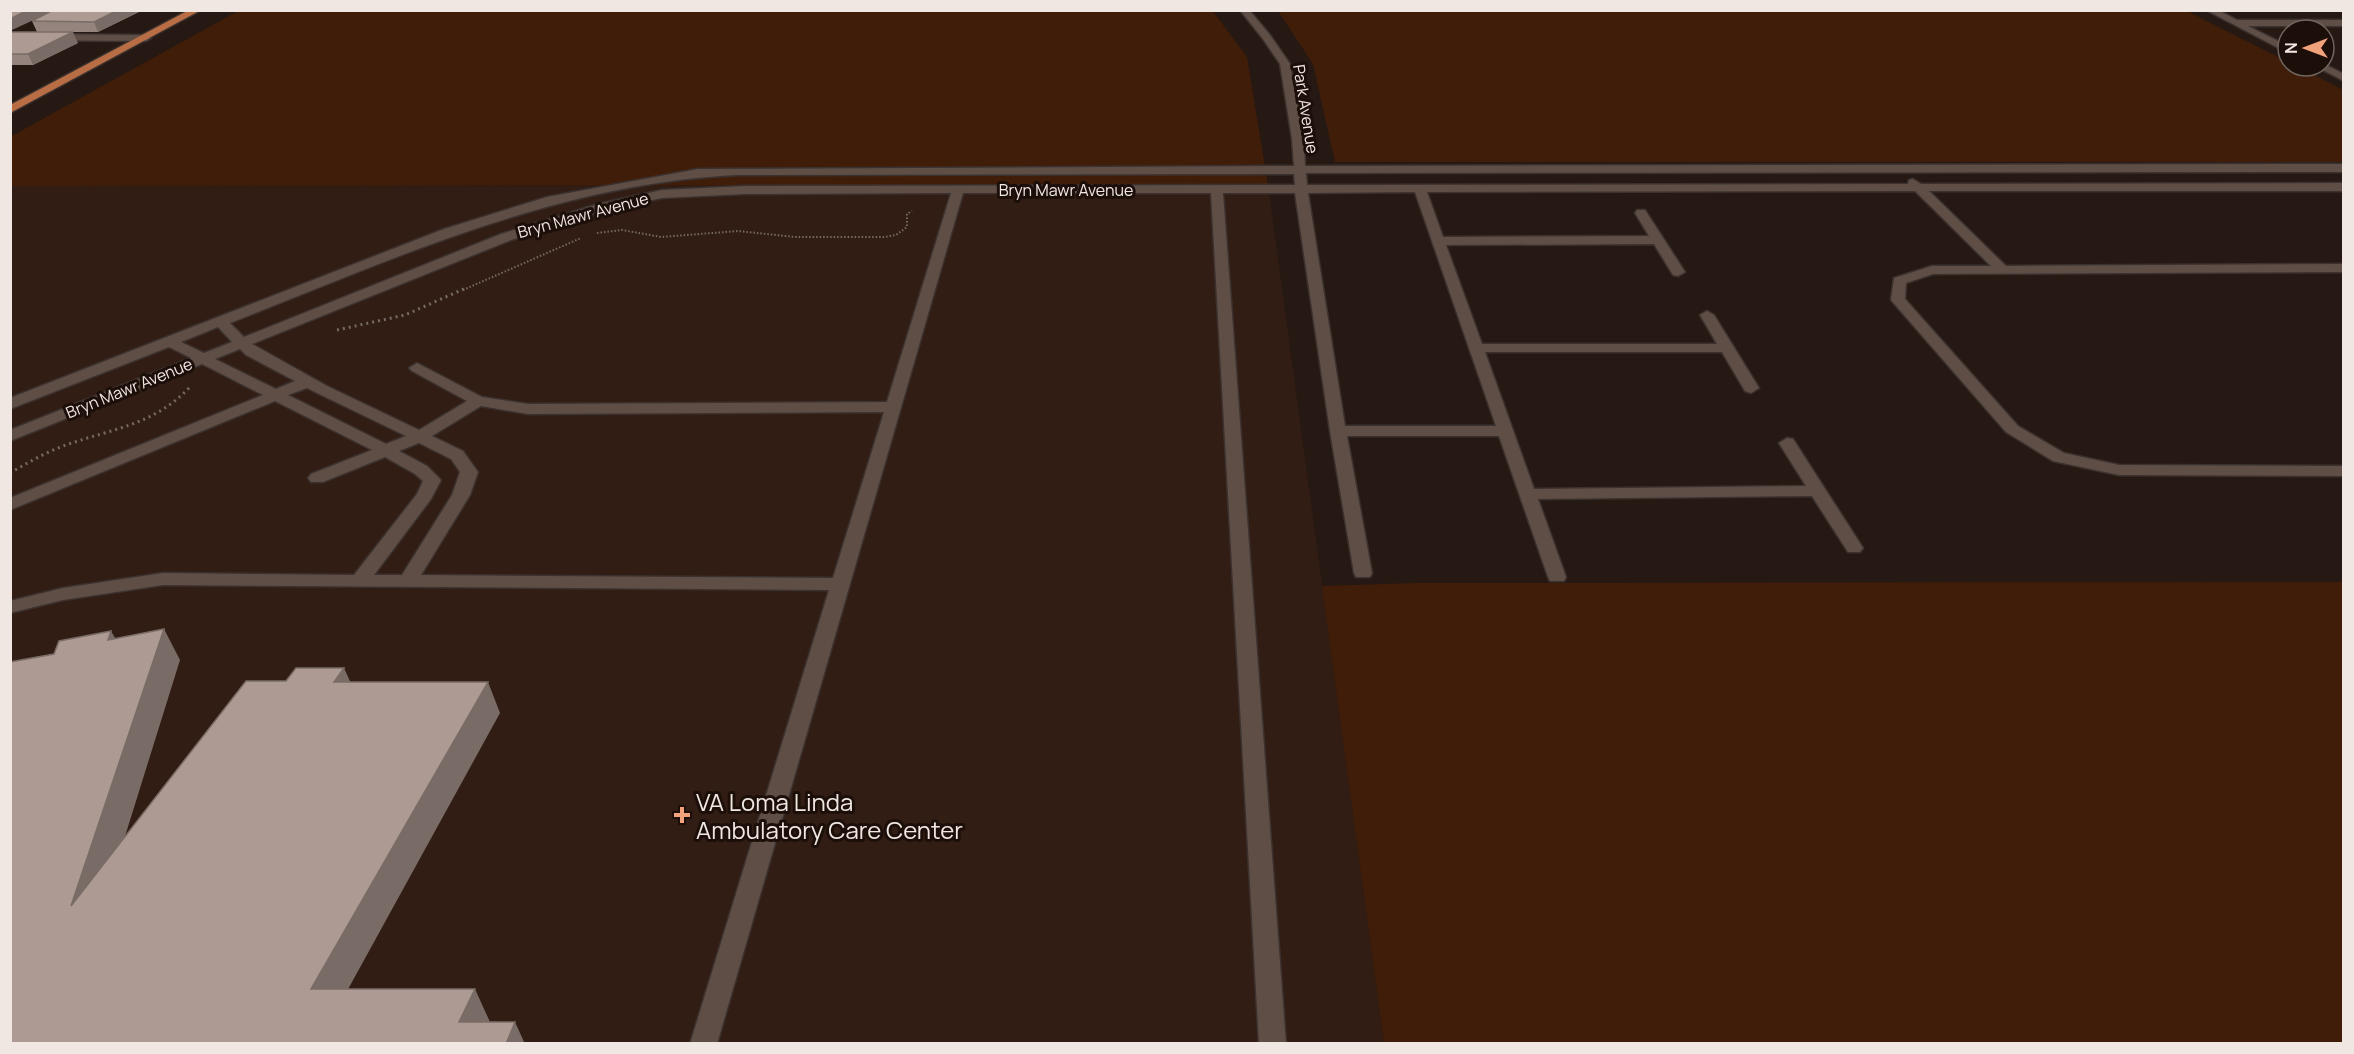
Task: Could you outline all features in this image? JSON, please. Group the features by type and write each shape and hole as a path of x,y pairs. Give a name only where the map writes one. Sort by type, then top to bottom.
{"main road":[{"path":"10,110 197,10"}],"street":[{"name":"Park Avenue","path":"1244,10 1267,37 1285,64 1298,139 1301,190 1362,573"},
{"path":"2210,10 2276,44"},
{"path":"2234,23 2343,23"},
{"path":"12,38 32,28"},
{"path":"12,38 146,38"},
{"name":"Bryn Mawr Avenue","path":"10,404 449,232 547,201 698,173 1300,169 2343,168"},
{"path":"1899,170 2003,270"},
{"name":"Bryn Mawr Avenue","path":"10,436 506,237 579,213 662,194 745,190 2343,187"},
{"path":"1420,189 1557,577"},
{"path":"703,1044 958,190"},
{"path":"1217,190 1273,1044"},
{"path":"1641,213 1678,272"},
{"path":"1438,241 1658,240"},
{"path":"2343,268 1932,270 1899,281 1898,300 2012,429 2059,457 2119,470 2343,471"},
{"path":"1707,315 1751,388"},
{"path":"220,322 251,352 457,455 469,472 461,495 408,581"},
{"path":"168,341 386,451 421,470 432,480 425,495 359,581"},
{"path":"1476,348 1727,348"},
{"path":"417,368 478,401 528,409 894,407"},
{"path":"10,505 307,382"},
{"path":"317,478 419,436 478,401"},
{"path":"1338,431 1506,431"},
{"path":"1787,443 1854,548"},
{"path":"1528,494 1818,491"},
{"path":"10,607 63,594 163,579 841,584"}],"path":[{"path":"327,331 405,315 580,238 601,232 622,230 661,237 738,231 795,237 884,237 903,231 907,227 907,214 917,207"},
{"path":"10,473 43,454 69,444 150,420 180,398 194,381"}],"shaded area":[{"path":"1212,10 1247,57 1268,185 11,186 10,137 238,11"},
{"path":"1278,11 2187,11 2276,56 2276,78 2320,78 2343,90 2343,162 1335,162 1313,64"},
{"name":"VA Loma Linda Ambulatory Care Center","path":"1268,185 1384,1043 11,1043 10,186"},
{"path":"2343,582 2343,1043 1384,1043 1322,586 1416,583"}],"building":[{"path":"10,10 28,10 10,19"},
{"path":"53,10 118,10 94,22 32,21"},
{"path":"10,32 73,32 28,54 10,54"},
{"path":"164,629 71,906 246,681 286,681 296,668 344,668 334,682 488,682 311,989 475,989 459,1022 515,1022 506,1044 10,1044 10,662 54,654 59,641 111,631 108,640"}],"place":[{"name":"VA Loma Linda Ambulatory Care Center","path":"682,815"}]}
